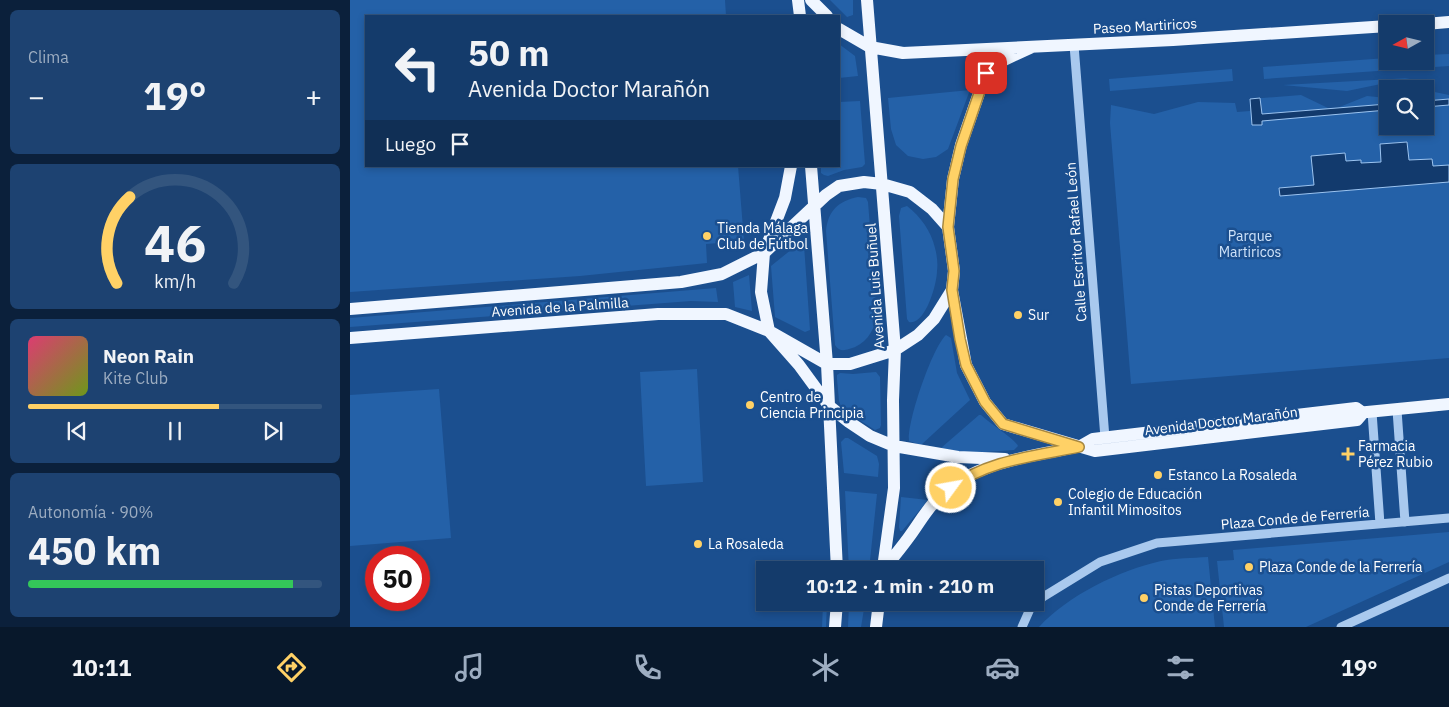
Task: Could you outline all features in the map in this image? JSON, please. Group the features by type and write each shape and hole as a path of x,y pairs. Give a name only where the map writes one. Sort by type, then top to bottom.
{"main road":[{"path":"798,0 800,15"},
{"path":"811,0 826,15"},
{"name":"Avenida Luis Buñuel","path":"867,0 895,350 894,488 884,561"},
{"path":"1434,23 1449,22"},
{"name":"Paseo Martiricos","path":"840,30 870,46 903,53 1074,45 1379,27"},
{"name":"Avenida Doctor Marañón","path":"1032,47 1004,60 986,73 961,146 953,179 948,227 954,271 952,290 966,365 985,402 1003,424 1079,447 1093,439 1356,408 1368,412"},
{"path":"791,167 785,198 764,253 761,292 769,331 800,365 829,406 870,436 894,446 958,457 1015,460"},
{"path":"811,167 827,364 837,561"},
{"name":"Avenida de la Palmilla","path":"350,309 681,282 722,274 764,253 814,206 839,186 864,182 882,184 910,192 932,209 948,227"},
{"path":"827,364 850,364 895,350 918,335 934,320 952,290"},
{"name":"Avenida de la Palmilla","path":"350,338 658,314 726,314 769,331 827,364"},
{"name":"Avenida Doctor Marañón","path":"942,494 959,481 981,470 1015,460 1079,447 1449,404"},
{"name":"Avenida Luis Buñuel","path":"890,561 928,509 942,494"},
{"path":"835,627 836,611"},
{"path":"876,627 878,611"}],"street":[{"name":"Calle Escritor Rafael León","path":"1074,45 1105,438"},
{"path":"1397,410 1405,522"},
{"path":"1368,412 1380,524"},
{"name":"Plaza Conde de Ferrería","path":"1022,627 1030,609 1043,597 1100,562 1157,543 1449,518"},
{"path":"1341,627 1449,578"}],"green space":[{"path":"350,0 725,0 726,15 365,15 365,167 738,167 744,241 706,244 707,263 580,276 350,292"},
{"path":"830,0 853,0 853,15 847,17"},
{"path":"840,45 855,56 858,76 840,78"},
{"path":"1449,54 1449,66 1434,67 1434,55"},
{"path":"1379,59 1379,70 1392,70 1264,79 1263,67"},
{"path":"1232,69 1233,81 1110,91 1109,79"},
{"path":"1410,78 1379,80 1379,84 1347,91 1283,85"},
{"path":"970,90 948,149 936,157 923,159 908,156 896,145 891,129 888,98"},
{"name":"Parque Martiricos","path":"1434,92 1449,95 1449,358 1131,384 1110,123 1111,105 1154,114 1198,102 1235,103 1237,112 1250,111 1250,99 1301,95 1328,108 1337,108 1367,96 1379,97 1379,135 1434,135"},
{"path":"860,101 865,164 862,167 844,170 828,176 821,173 821,167 840,167 840,102"},
{"path":"858,197 866,198 868,202 877,317 871,333 860,345 843,350 835,345 826,231 829,218 835,208 845,201"},
{"path":"907,206 917,215 928,230 937,257 935,285 929,303 920,318 909,322 907,319 899,216 901,208"},
{"path":"797,245 804,245 810,330 805,332 775,317 771,266"},
{"path":"749,275 752,311 735,307 733,282"},
{"path":"716,288 718,302 691,301 350,327 350,318"},
{"path":"946,335 951,338 957,373 970,400 921,445 909,441 912,418 934,354"},
{"path":"697,369 703,482 646,486 640,372"},
{"path":"876,372 880,377 881,425 880,428 875,430 842,409 839,401 837,375 840,373"},
{"path":"439,389 451,538 350,546 350,395"},
{"path":"979,415 1007,435 1018,446 1014,450 969,453 941,448"},
{"path":"845,438 877,456 879,464 878,477 844,473 841,442"},
{"path":"845,491 877,494 870,561 849,561"},
{"path":"901,497 928,500 900,531 899,527"},
{"path":"1449,532 1449,562 1306,627 1224,627 1217,561 1234,560 1233,550"},
{"name":"Pistas Deportivas Conde de Ferrería","path":"1208,557 1215,627 1039,627 1064,605 1112,578 1161,561"},
{"path":"823,611 827,611 826,627 822,627"},
{"path":"849,611 864,611 861,627 848,627"}],"shaded area":[{"path":"1260,98 1262,114 1379,105 1379,111 1262,121 1262,125 1252,125 1250,99"},
{"path":"1449,99 1449,105 1434,106 1434,100"},
{"path":"1407,142 1409,160 1432,159 1433,166 1449,165 1449,182 1280,196 1279,188 1314,185 1311,156 1345,153 1346,161 1361,160 1361,163 1381,162 1380,144"}],"place":[{"name":"Tienda Málaga Club de Fútbol","path":"707,236"},
{"name":"Sur","path":"1018,315"},
{"name":"Centro de Ciencia Principia","path":"750,405"},
{"name":"Farmacia Pérez Rubio","path":"1348,454"},
{"name":"Estanco La Rosaleda","path":"1158,475"},
{"name":"Colegio de Educación Infantil Mimositos","path":"1058,502"},
{"name":"La Rosaleda","path":"698,544"},
{"name":"Plaza Conde de la Ferrería","path":"1249,567"},
{"name":"Pistas Deportivas Conde de Ferrería","path":"1144,598"}],"route":[{"path":"951,488 959,481 981,470 1015,460 1079,447 1003,424 985,402 966,365 952,290 954,271 948,227 953,179 961,146 986,73"}]}
